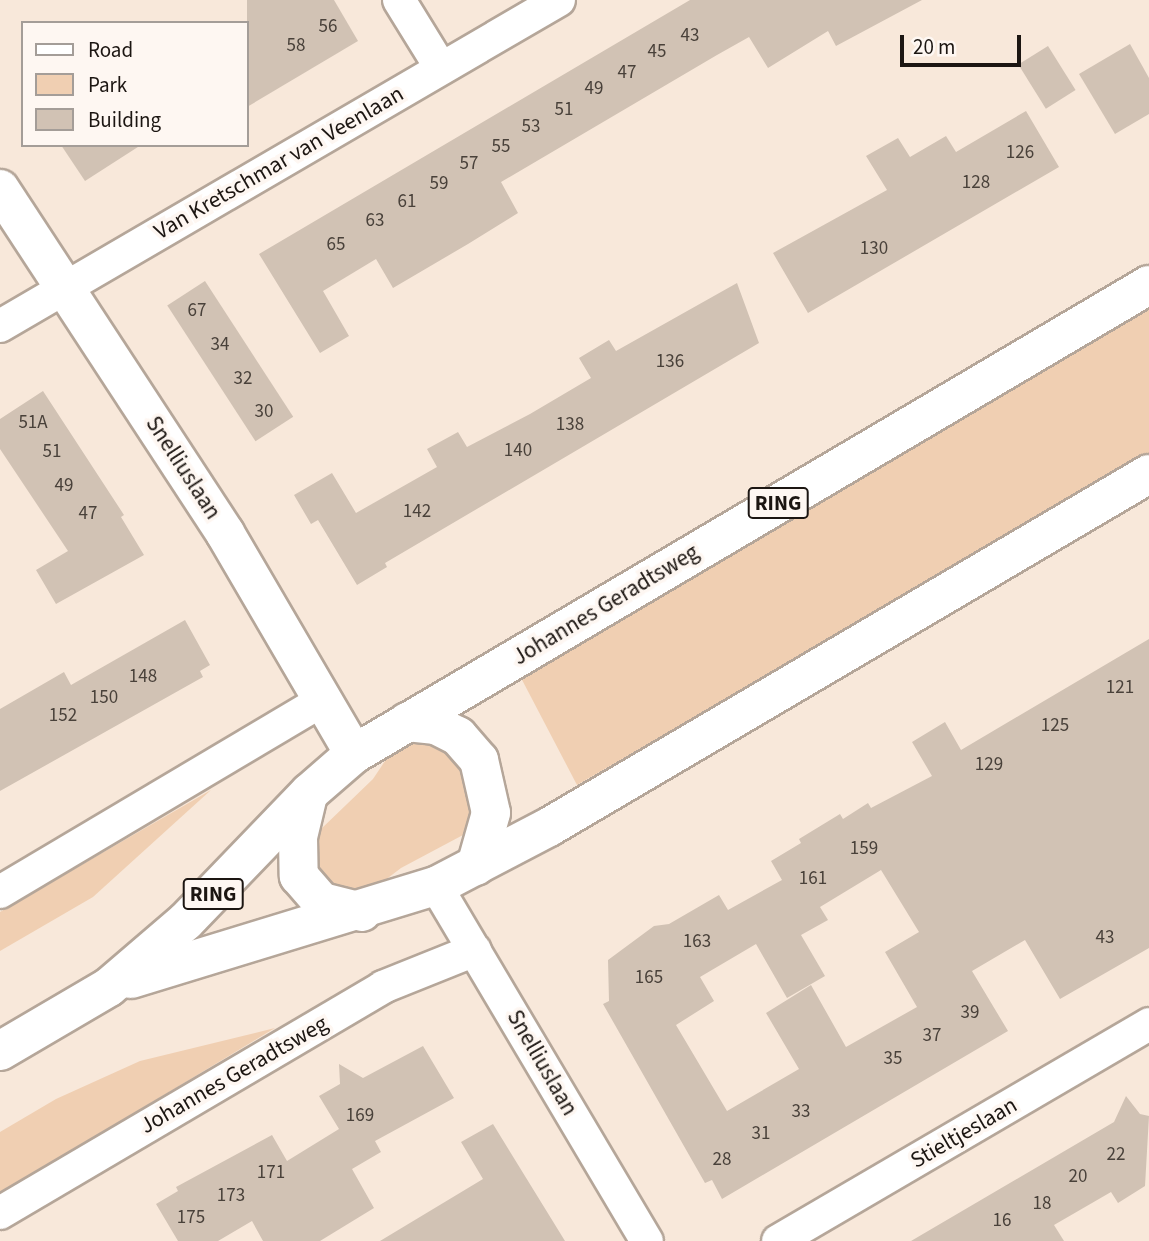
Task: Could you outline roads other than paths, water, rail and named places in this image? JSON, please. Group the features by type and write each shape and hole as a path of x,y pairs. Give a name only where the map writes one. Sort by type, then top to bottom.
{"main road":[{"name":"Snelliuslaan","path":"0,189 225,533 354,754"},
{"name":"Johannes Geradtsweg","path":"0,1051 109,987 186,921 309,793 354,754 1149,285"},
{"name":"Johannes Geradtsweg","path":"109,987 205,954 362,912 436,886 476,866 1149,474"},
{"path":"407,722 436,725 458,736 479,760 491,813 476,866"},
{"path":"309,793 298,837 299,876 322,902 362,912"}],"street":[{"path":"399,0 442,68"},
{"name":"Van Kretschmar van Veenlaan","path":"0,326 559,0"},
{"path":"0,892 324,700"},
{"name":"Snelliuslaan","path":"436,886 456,925 475,950 647,1241"},
{"name":"Johannes Geradtsweg","path":"0,1213 383,987 475,950"},
{"name":"Stieltjeslaan","path":"778,1241 1149,1024"}]}
